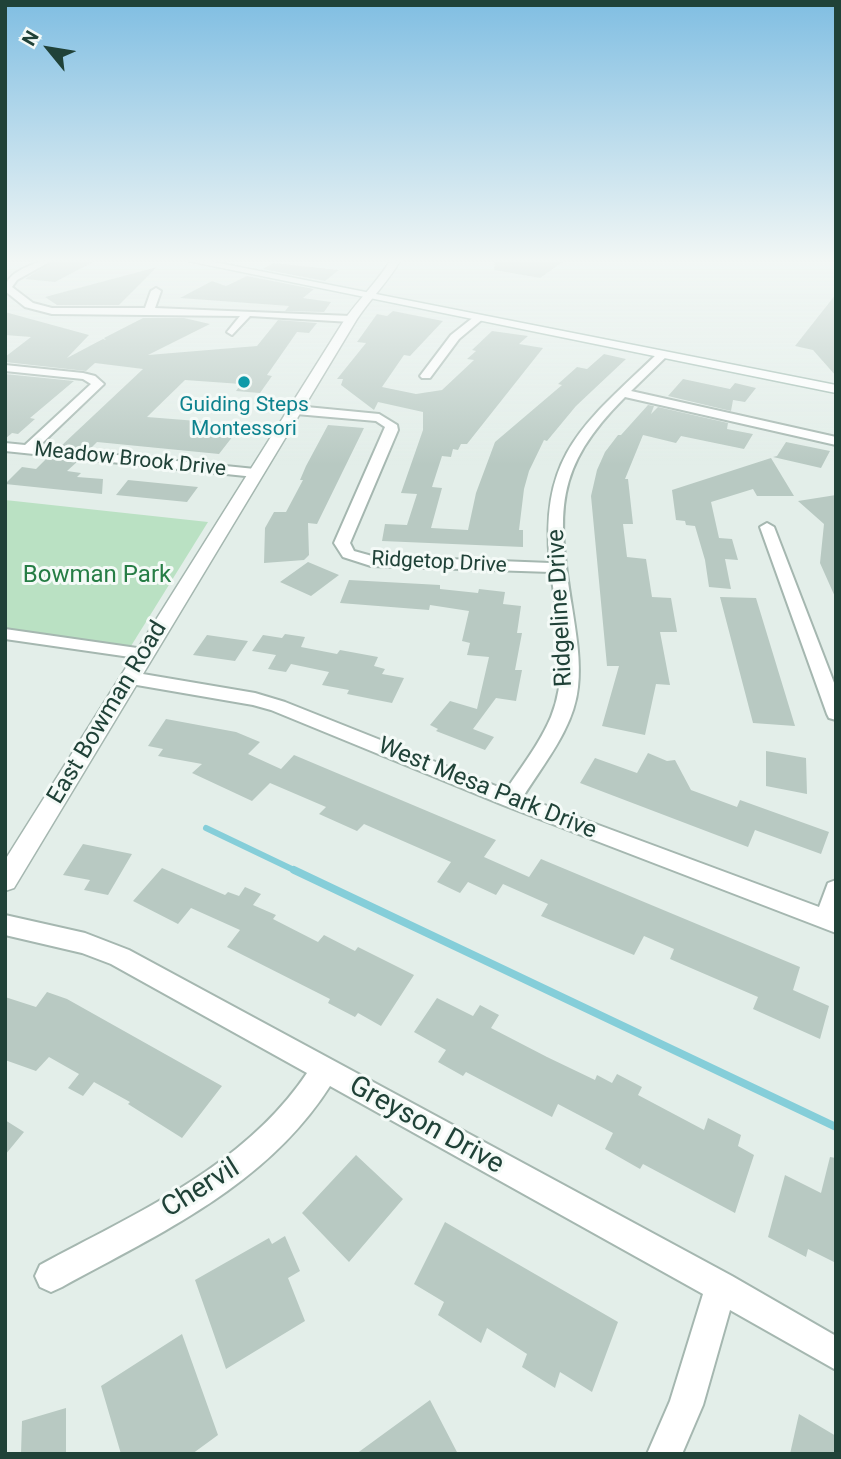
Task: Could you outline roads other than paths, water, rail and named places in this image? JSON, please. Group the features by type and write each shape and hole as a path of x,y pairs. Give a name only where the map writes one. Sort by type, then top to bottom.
{"street":[{"name":"East Bowman Road","path":"5,881 345,329"},
{"path":"426,376 455,337 465,329"},
{"path":"536,329 836,388"},
{"name":"Ridgeline Drive","path":"510,800 551,734 562,712 568,690 570,668 555,549 559,485 567,462 594,422 663,354"},
{"path":"5,368 91,377 98,384 28,449"},
{"path":"624,393 836,441"},
{"name":"Ridgetop Drive","path":"296,410 379,418 391,425 392,430 342,543 348,554 371,561 559,568"},
{"name":"Meadow Brook Drive","path":"5,447 255,473"},
{"path":"767,527 836,714"},
{"path":"5,634 144,654"},
{"name":"West Mesa Park Drive","path":"131,678 255,699 278,706 510,800 831,921"},
{"path":"831,921 836,889"},
{"name":"Greyson Drive","path":"5,925 85,943 120,957 721,1287 836,1354"},
{"name":"Chervil","path":"51,1276 218,1182 256,1155 303,1106 324,1071"},
{"path":"664,1454 686,1405 721,1287"}],"waterway":[{"path":"206,828 298,872"},
{"path":"294,870 836,1127"}],"place":[{"name":"Guiding Steps Montessori","path":"244,382"}],"park label":[{"name":"Bowman Park","path":"97,576"}]}
